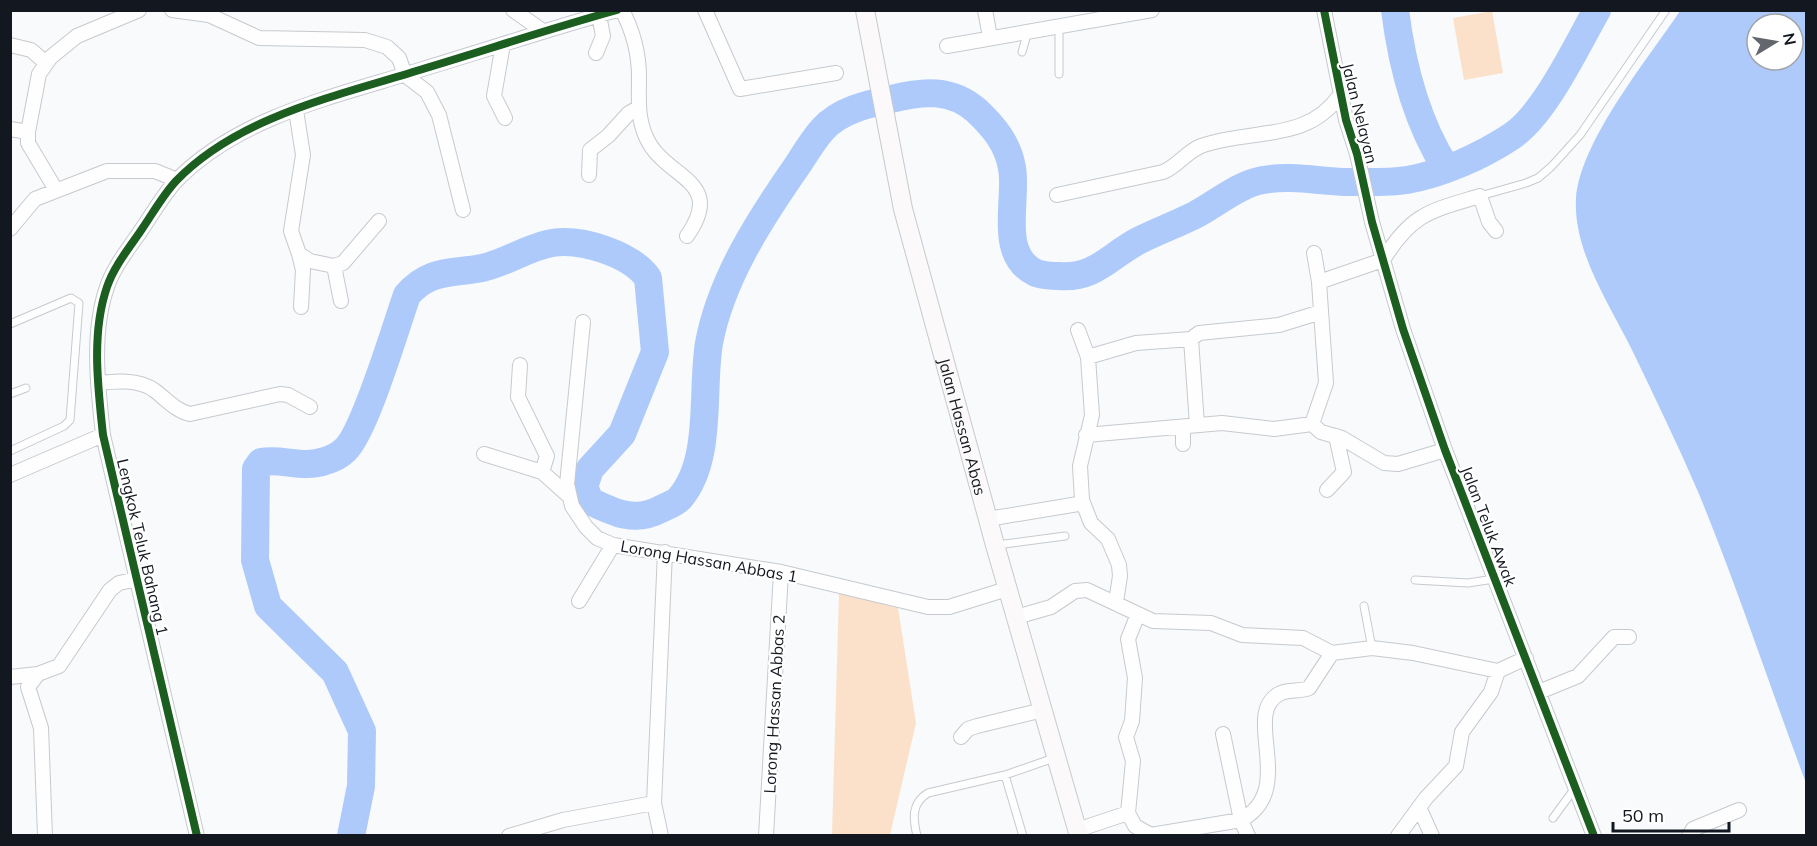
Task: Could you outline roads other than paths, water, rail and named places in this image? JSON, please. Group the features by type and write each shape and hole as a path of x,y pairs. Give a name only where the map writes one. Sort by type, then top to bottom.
{"main road":[{"name":"Jalan Hassan Abas","path":"865,10 877,84 903,208 1007,589 1078,832"}],"street":[{"path":"56,190 30,148 28,132 33,114 36,83 46,63 102,16 139,10"},
{"path":"172,10 209,15 249,36 259,38 375,42 396,54 405,75 427,92 439,115 463,210"},
{"path":"513,10 543,31"},
{"name":"Lengkok Teluk Bahang 1","path":"197,836 103,435 98,383 102,307 107,285 118,264 177,180 227,141 296,110 543,31 617,10"},
{"path":"622,10 636,47 639,108 649,144 668,166 696,186 701,206 687,236"},
{"path":"705,10 740,89 836,73"},
{"path":"985,10 990,37"},
{"path":"947,46 1152,10"},
{"name":"Jalan Nelayan","path":"1324,10 1340,95 1357,154 1372,222"},
{"path":"596,53 603,36 600,15"},
{"path":"503,44 494,96 505,118"},
{"path":"10,45 31,50 46,63"},
{"path":"1057,195 1163,172 1190,152 1211,144 1297,128 1315,121 1330,109 1340,95"},
{"path":"589,175 590,150 608,136 629,113 639,108"},
{"path":"296,110 303,154 291,231 303,270 302,307"},
{"path":"10,129 28,132"},
{"path":"10,229 32,201 112,170 158,171 177,180"},
{"path":"1319,282 1383,260 1399,234 1420,216 1480,196 1486,214 1496,231"},
{"path":"299,254 310,261 334,266 345,261 379,220"},
{"name":"Jalan Teluk Awak","path":"1372,222 1403,329 1444,450 1594,836"},
{"path":"1312,424 1326,383 1319,282 1314,253"},
{"path":"334,266 341,301"},
{"path":"1088,357 1136,343 1191,339 1199,333 1279,326 1321,312"},
{"name":"Lorong Hassan Abbas 1","path":"583,322 567,484 576,514 597,538 613,545 781,572 928,607 949,607 1007,589"},
{"path":"1078,330 1088,357 1092,420 1086,435 1080,466 1082,500 1091,523 1107,539 1119,565 1120,576 1116,602"},
{"path":"1191,339 1197,426"},
{"path":"520,365 518,397 547,456 542,472"},
{"path":"98,383 141,384 152,389 181,411 190,414 280,394 288,395 310,407"},
{"path":"1086,435 1222,423 1274,429 1312,424 1321,432 1336,436 1384,463 1391,464 1444,450"},
{"path":"1183,428 1183,444"},
{"path":"10,475 103,435"},
{"path":"1326,489 1344,472 1336,436"},
{"path":"484,454 542,472 570,496"},
{"path":"988,519 1078,504 1082,500"},
{"path":"579,601 613,545"},
{"path":"661,836 654,803 665,552"},
{"name":"Lorong Hassan Abbas 2","path":"766,836 781,572"},
{"path":"10,677 38,674 59,666 115,585 137,579"},
{"path":"1016,617 1051,607 1069,594 1087,590 1158,622 1211,623 1242,635 1303,638 1332,653 1372,648 1413,653 1498,671 1526,658"},
{"path":"1138,614 1128,639 1135,678 1132,721 1126,737 1133,761 1128,813 1135,826 1151,835 1241,820 1261,804 1268,786 1265,735 1268,707 1282,692 1310,687 1332,653"},
{"path":"1539,692 1578,676 1610,639 1617,636 1629,637"},
{"path":"1398,836 1419,807 1455,766 1462,732 1491,692 1498,671"},
{"path":"38,674 28,687 41,728 45,836"},
{"path":"961,737 968,729 977,726 1043,710"},
{"path":"1223,734 1241,820 1248,836"},
{"path":"509,836 563,820 654,803"},
{"path":"1419,807 1432,836"},
{"path":"1689,836 1693,829 1739,810"},
{"path":"1078,832 1128,813"}],"lane":[{"path":"1480,196 1532,181 1551,167 1580,135 1666,10"},
{"path":"1059,26 1059,74"},
{"path":"1022,52 1028,31"},
{"path":"10,324 71,298 79,303 70,420 64,426 10,452"},
{"path":"10,393 26,388"},
{"path":"995,545 1065,536"},
{"path":"1415,580 1468,583 1494,579"},
{"path":"1364,606 1372,648"},
{"path":"917,836 913,815 920,797 935,791 1005,775 1056,757"},
{"path":"1005,775 1023,836"},
{"path":"1553,818 1576,787"}],"water":[{"path":"1680,11 1806,11 1806,783 1741,602 1699,494 1632,350 1595,277 1580,238 1576,199 1580,176 1602,127 1634,76"}],"waterway":[{"path":"1395,10 1406,72 1412,92 1426,131 1446,168"},
{"path":"351,836 361,786 362,731 335,672 268,606 255,560 256,469 261,462 269,461 317,463 333,458 345,450 362,423 371,401 407,295 424,281 441,274 491,266 543,245 564,242 604,250 618,255 640,269 648,278 655,352 622,434 590,469 584,487 590,501 608,509 634,516 652,513 678,500 690,482 697,464 702,445 709,343 732,273 769,207 816,138 830,122 846,112 873,103 925,93 957,98 977,111 1004,144 1010,159 1013,181 1013,240 1017,253 1024,265 1036,273 1050,276 1072,276 1093,270 1129,246 1195,215 1236,190 1254,182 1283,178 1346,182 1400,181 1448,169 1475,157 1512,136 1536,112 1559,78 1597,10"}]}
